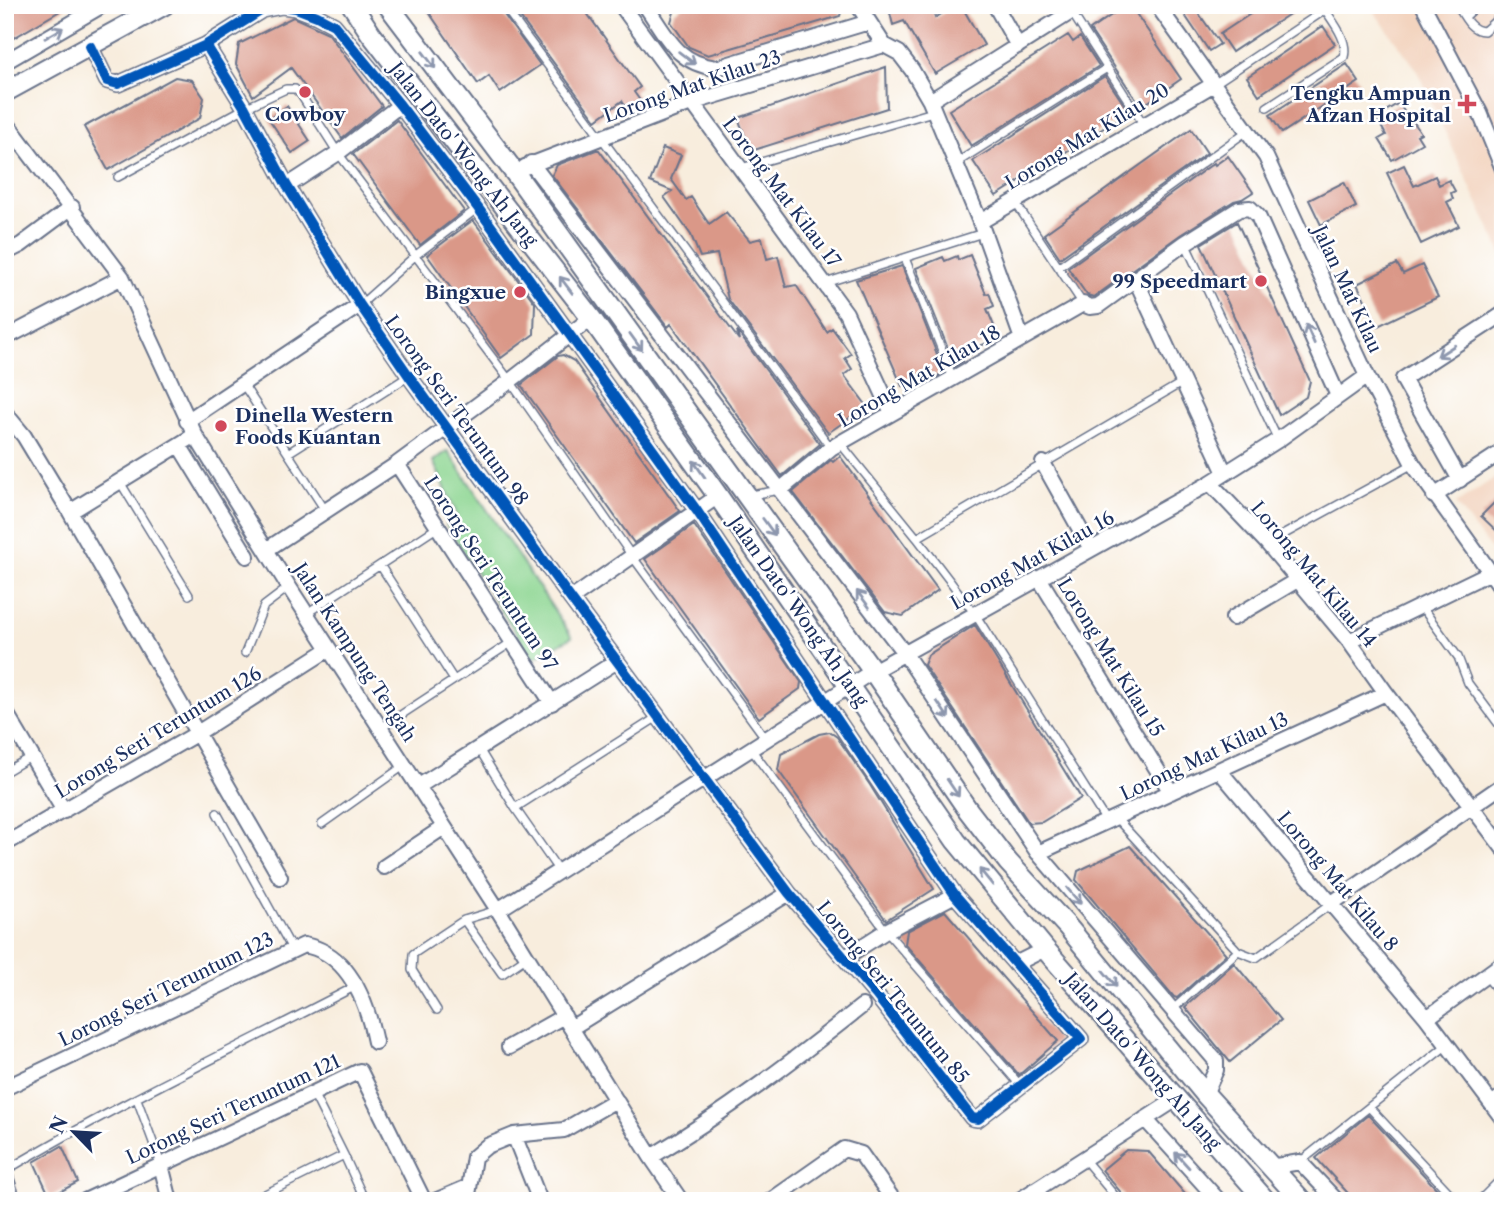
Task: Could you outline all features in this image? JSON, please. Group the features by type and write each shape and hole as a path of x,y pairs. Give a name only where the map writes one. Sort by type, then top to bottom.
{"main road":[{"path":"5,92 164,5"},
{"name":"Jalan Dato' Wong Ah Jang","path":"388,5 523,168 747,496 984,831 1008,862 1067,926 1205,1094 1302,1201"},
{"name":"Jalan Dato' Wong Ah Jang","path":"350,8 591,318 851,685 956,841 1175,1100 1266,1201"}],"street":[{"path":"5,62 103,5"},
{"name":"Lorong Mat Kilau 17","path":"621,5 846,313 892,413"},
{"path":"858,5 884,45 899,53 912,70 931,106 982,228 1022,339"},
{"path":"995,5 1018,46"},
{"name":"Jalan Mat Kilau","path":"1157,5 1266,157 1367,376 1413,464 1503,590"},
{"path":"90,46 107,81 118,84 206,45 262,10 282,6 304,10 334,25 400,105 478,208 697,511 955,895 1015,964 1045,949"},
{"path":"648,6 682,57 698,66 716,68 869,22"},
{"path":"1429,7 1480,113 1503,169"},
{"path":"931,106 1073,8"},
{"name":"Lorong Seri Teruntum 98","path":"206,45 246,108 287,186 360,305 570,599 704,779"},
{"name":"Lorong Mat Kilau 23","path":"523,168 691,103 884,45"},
{"name":"Lorong Mat Kilau 20","path":"982,228 1015,201 1214,84"},
{"path":"287,186 338,153 400,105"},
{"name":"Jalan Kampung Tengah","path":"5,121 122,277 195,435 681,1201"},
{"path":"523,168 780,491 905,654 1038,853 1216,1061 1216,1070 1205,1094"},
{"path":"478,208 496,194"},
{"path":"5,253 21,245 72,207"},
{"path":"1083,304 1098,306 1185,243 1239,209 1250,208 1258,216 1338,396"},
{"path":"5,338 122,277"},
{"path":"1135,278 1225,473"},
{"name":"Lorong Mat Kilau 18","path":"780,491 835,445 1083,304"},
{"path":"187,421 360,305"},
{"path":"1460,480 1403,379 1503,314"},
{"path":"266,550 397,464 591,318"},
{"name":"Lorong Mat Kilau 16","path":"498,909 873,671 1210,483 1278,440 1367,376"},
{"path":"5,413 24,436 70,512 280,877"},
{"path":"70,512 195,435"},
{"path":"179,445 247,556"},
{"path":"1434,496 1503,451"},
{"path":"1043,463 1091,550"},
{"name":"Lorong Seri Teruntum 97","path":"397,464 552,703"},
{"name":"Lorong Mat Kilau 14","path":"1210,483 1299,579 1349,641 1503,848"},
{"path":"570,599 718,496"},
{"path":"1349,641 1489,573"},
{"name":"Lorong Mat Kilau 15","path":"1040,578 1171,792"},
{"path":"1233,618 1299,579"},
{"name":"Lorong Seri Teruntum 126","path":"5,844 196,734 329,649"},
{"path":"419,786 617,661"},
{"name":"Lorong Mat Kilau 13","path":"1038,853 1386,693"},
{"path":"5,711 64,811"},
{"name":"Lorong Mat Kilau 8","path":"1219,769 1427,1018 1503,1119"},
{"name":"Lorong Seri Teruntum 85","path":"704,779 789,893 972,1118 978,1119 1081,1039 1015,964"},
{"path":"1332,903 1503,785"},
{"path":"384,867 444,827"},
{"path":"509,1047 568,1022 789,893"},
{"path":"844,958 886,931 955,895"},
{"name":"Lorong Seri Teruntum 123","path":"5,1088 304,945 315,947 341,964 356,986 369,1014 374,1042"},
{"path":"1427,1018 1503,963"},
{"path":"651,1157 770,1078 862,1006"},
{"name":"Lorong Seri Teruntum 121","path":"85,1201 360,1071 424,1201"},
{"path":"435,1201 467,1194 474,1157 487,1146 514,1135 564,1130 616,1100"},
{"path":"1018,1201 1039,1195 1084,1158 1175,1100"},
{"path":"1145,1119 1219,1201"},
{"path":"514,1135 540,1201"},
{"path":"770,1201 788,1195 844,1149 861,1154 894,1201"},
{"path":"1270,1167 1300,1161 1337,1201"},
{"path":"161,1165 170,1201"},
{"path":"5,1173 13,1201"}],"lane":[{"path":"503,5 835,445 917,538 975,614 1111,819 1238,951 1256,958 1332,903"},
{"path":"1457,5 1473,28 1484,31 1503,14"},
{"path":"1465,17 1478,5"},
{"path":"1214,84 1323,7 1343,40 1346,49 1344,57 1267,107"},
{"path":"1073,8 1144,125"},
{"path":"955,164 1107,68"},
{"path":"118,177 246,108 286,89 295,89 338,153 510,381 632,556 766,739"},
{"path":"741,168 931,106"},
{"path":"1059,267 1248,131"},
{"path":"1015,201 1083,304"},
{"path":"360,305 416,255 478,208"},
{"path":"825,283 905,258 982,228"},
{"path":"1185,243 1278,440"},
{"path":"905,258 953,379"},
{"path":"288,453 409,376"},
{"path":"917,538 1183,382"},
{"path":"243,384 326,511"},
{"path":"1267,543 1413,464"},
{"path":"120,481 189,595"},
{"path":"747,496 780,491"},
{"path":"307,613 438,527"},
{"path":"380,565 454,680"},
{"path":"245,653 264,607 289,587"},
{"path":"1421,606 1458,657 1468,682 1503,730"},
{"path":"381,727 512,642"},
{"path":"515,808 659,716"},
{"path":"479,749 515,808 559,871"},
{"path":"751,749 886,931 1020,1085"},
{"path":"5,772 33,756"},
{"path":"322,824 405,764"},
{"path":"217,813 292,949"},
{"path":"437,1010 412,970 413,954 464,920 498,909"},
{"path":"464,920 502,974 527,957"},
{"path":"1172,1010 1238,951"},
{"path":"1485,976 1503,997"},
{"path":"5,1173 79,1127 137,1100 356,986"},
{"path":"1300,1161 1447,1045"},
{"path":"1490,1102 1503,1091"},
{"path":"313,1093 365,1201"},
{"path":"137,1100 161,1165"},
{"path":"1370,1107 1457,1201"},
{"path":"251,1201 344,1155"},
{"path":"1084,1158 1119,1201"},
{"path":"1479,1201 1503,1177"}],"shaded area":[{"name":"Tengku Ampuan Afzan Hospital","path":"1369,5 1503,5 1503,257 1415,67"},
{"path":"1503,472 1503,566 1456,504"}],"green space":[{"path":"448,451 572,637 533,659 446,525 457,515 433,461"}],"building":[{"path":"5,5 70,5 5,43"},
{"path":"424,5 497,5 540,65 500,93 489,76 478,84"},
{"path":"511,5 581,5 640,87 634,92 641,102 628,111 622,101 596,120"},
{"path":"684,5 843,5 840,16 708,55 689,47 671,22 674,12"},
{"path":"888,5 931,5 935,18 956,5 961,5 984,45 935,74 904,21 893,25"},
{"path":"1126,5 1130,5 1181,79 1141,107 1090,30"},
{"path":"1178,5 1193,5 1220,44 1209,51"},
{"path":"1264,5 1303,5 1232,52 1220,34"},
{"path":"293,17 328,33 382,106 342,138 291,68 253,96 236,64 239,44"},
{"path":"1323,26 1335,44 1259,95 1247,77"},
{"path":"1068,35 1073,42 1080,37 1099,66 971,146 949,110"},
{"path":"1347,64 1359,82 1282,133 1270,115"},
{"path":"886,67 887,108 751,151 738,118"},
{"path":"1105,76 1129,112 996,196 973,161"},
{"path":"175,77 192,80 204,98 200,118 108,170 84,127"},
{"path":"1399,103 1410,122 1413,121 1421,133 1417,135 1422,143 1392,160 1379,139 1386,135 1376,117"},
{"path":"287,106 310,141 292,153 269,119"},
{"path":"397,120 464,211 420,245 353,154"},
{"path":"1191,129 1207,153 1060,258 1044,234"},
{"path":"663,148 681,155 671,179 686,200 691,197 709,224 726,212 750,241 762,238 767,259 778,256 786,287 796,285 827,332 832,328 851,354 845,358 852,369 844,375 867,406 828,433 728,299 717,254 700,257 691,235 664,197 672,191 650,182"},
{"path":"599,150 739,340 737,331 820,444 782,476 671,324 668,327 552,175 557,165"},
{"path":"1228,156 1253,192 1180,235 1094,297 1087,295 1068,268 1214,163 1215,165"},
{"path":"1404,165 1414,186 1435,176 1439,185 1449,180 1455,191 1451,193 1453,199 1447,202 1459,226 1421,244 1387,173"},
{"path":"1344,182 1356,207 1321,225 1309,200"},
{"path":"473,220 535,303 534,334 501,358 427,255"},
{"path":"1237,222 1310,381 1306,397 1279,415 1201,244"},
{"path":"970,255 986,294 989,293 994,306 987,309 999,338 968,351 970,355 962,358 963,361 955,366 916,268 943,257 945,261"},
{"path":"1397,264 1403,274 1422,265 1438,297 1378,326 1357,284"},
{"path":"902,266 944,372 936,377 935,374 902,386 856,280"},
{"path":"563,355 574,361 680,511 634,543 521,385"},
{"path":"840,456 938,590 903,616 885,612 793,492 831,460 833,462"},
{"path":"1503,494 1503,537 1481,516"},
{"path":"694,525 801,682 800,689 759,718 645,559"},
{"path":"975,625 1081,798 1042,822 1029,823 924,665 928,655"},
{"path":"830,732 837,737 870,785 934,889 886,920 778,770 781,754 819,734"},
{"path":"1130,846 1226,954 1177,998 1076,880 1078,871"},
{"path":"945,911 1058,1041 1019,1075 905,944 907,931"},
{"path":"1234,963 1281,1020 1230,1062 1185,1007"},
{"path":"1368,1115 1448,1201 1355,1201 1316,1158"},
{"path":"62,1146 78,1182 50,1197 34,1162"},
{"path":"1126,1150 1148,1151 1191,1201 1128,1201 1102,1170"}],"cycle path":[{"path":"90,46 107,81 118,84 206,45 262,10 282,6 296,8 334,25 400,105 478,208 697,511 955,895 1081,1039 978,1119 972,1118 876,995 789,893 409,376 360,305 287,186 245,108 206,45"}],"place":[{"name":"Cowboy","path":"305,92"},
{"name":"Tengku Ampuan Afzan Hospital","path":"1467,104"},
{"name":"99 Speedmart","path":"1261,281"},
{"name":"Bingxue","path":"520,292"},
{"name":"Dinella Western Foods Kuantan","path":"221,426"}]}
